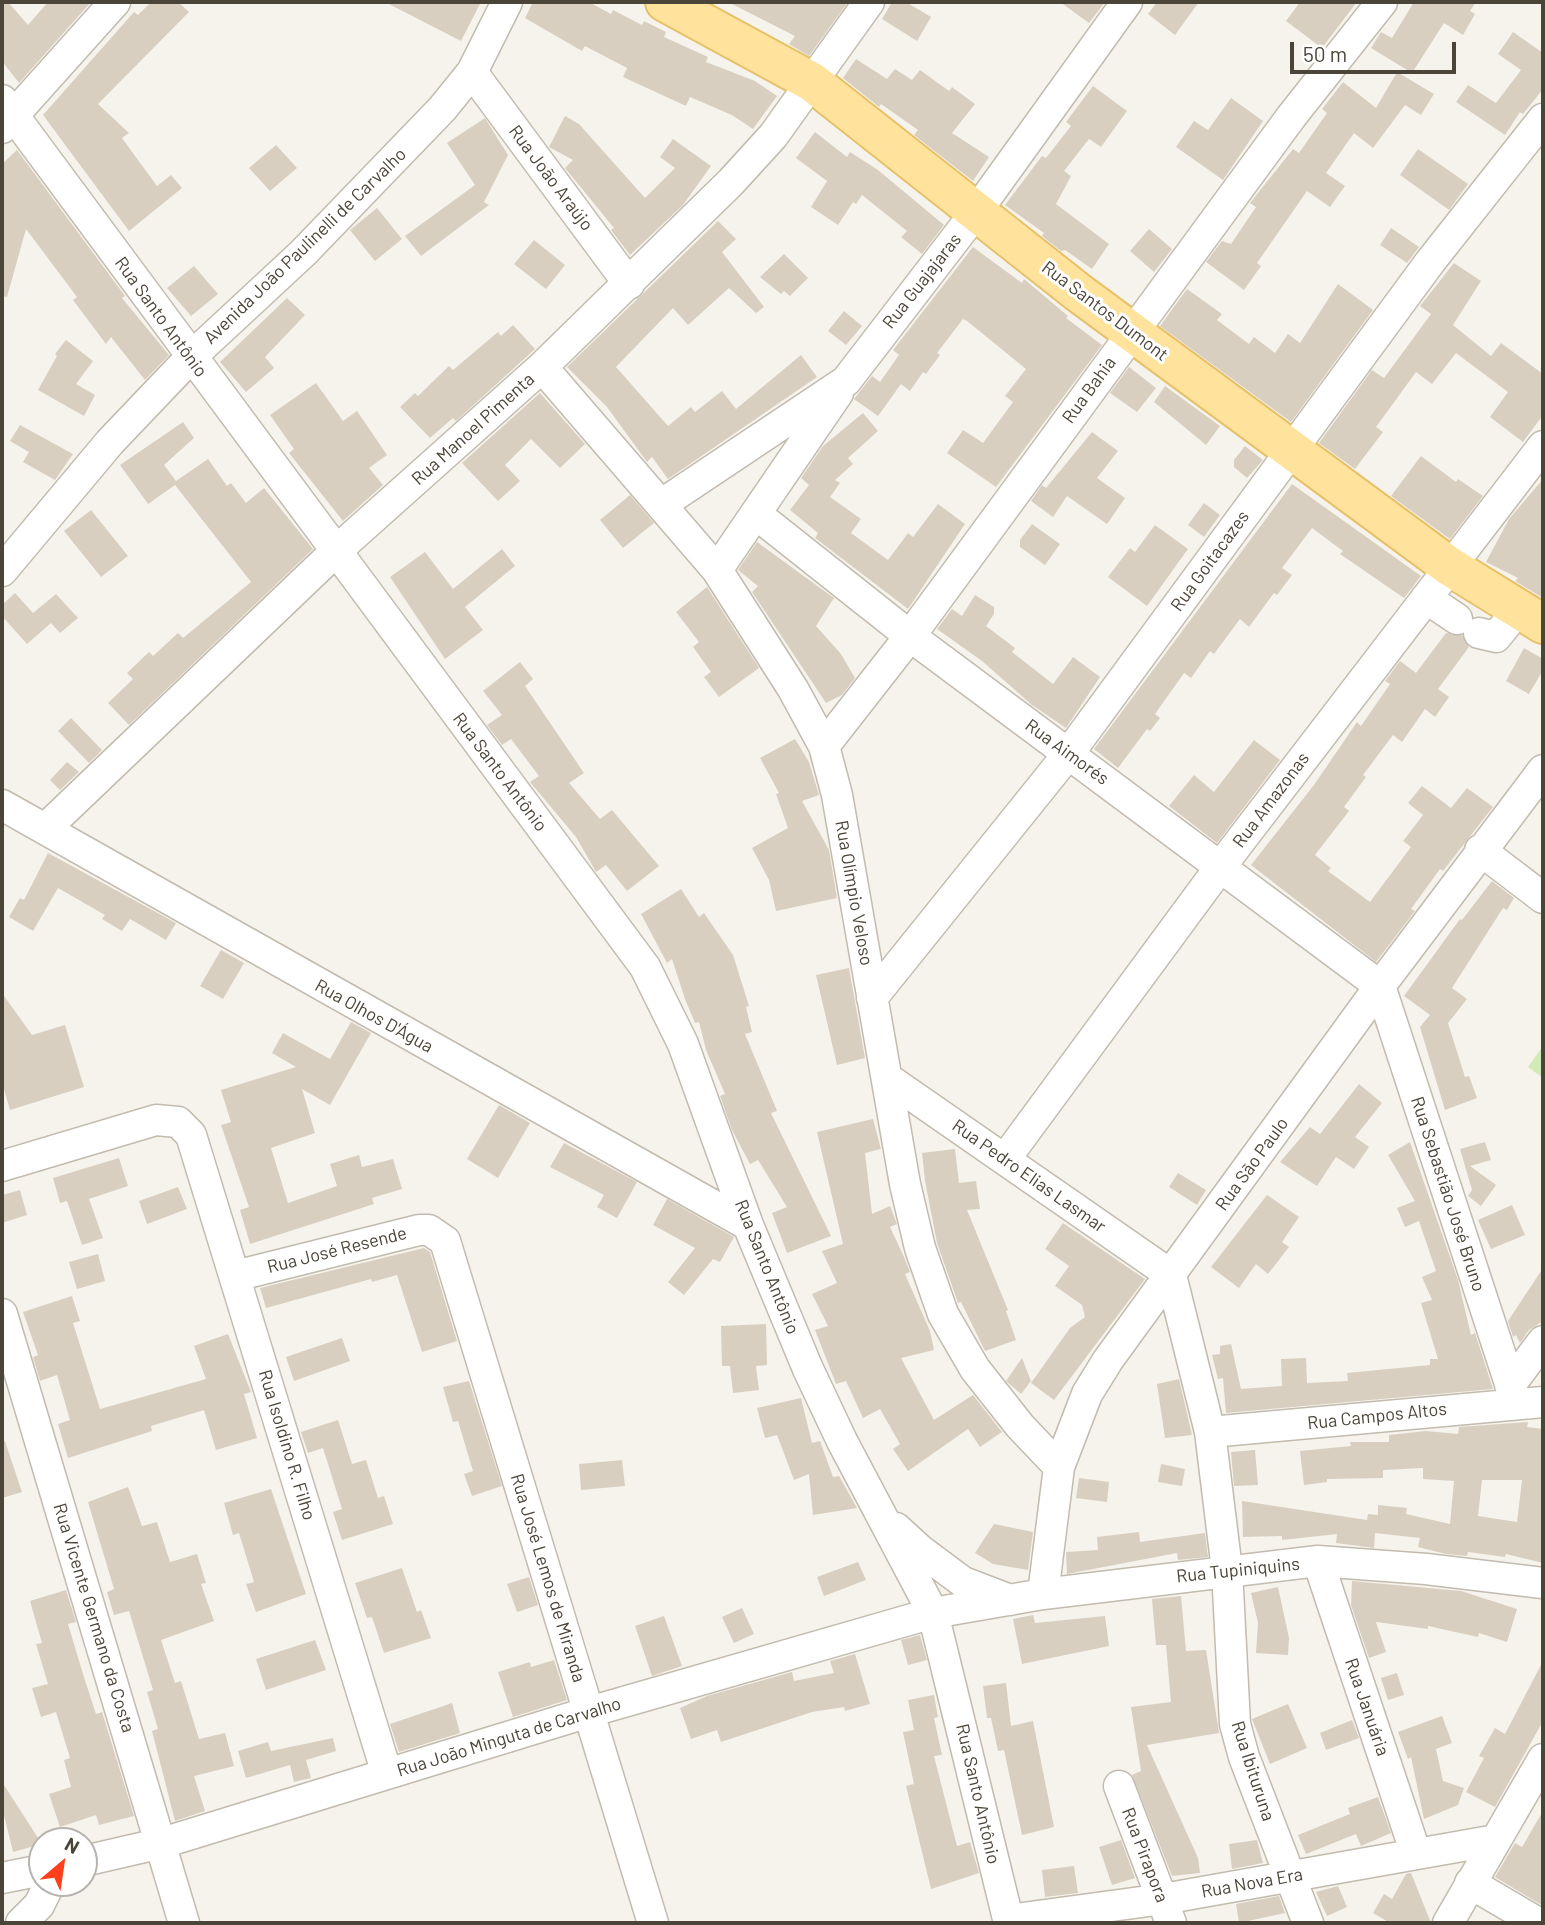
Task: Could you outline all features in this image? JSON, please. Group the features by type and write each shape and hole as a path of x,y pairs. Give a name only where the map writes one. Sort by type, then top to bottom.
{"main road":[{"name":"Rua Santos Dumont","path":"665,2 812,82 1132,332 1449,566 1530,617"}],"street":[{"path":"5,114 115,2"},
{"name":"Avenida João Paulinelli de Carvalho","path":"2,572 110,442 191,357 303,253 392,164 472,72 507,2"},
{"name":"Rua Manoel Pimenta","path":"46,828 336,551 542,367 629,284 774,136 869,2"},
{"name":"Rua Guajajaras","path":"662,504 846,381 976,212 1127,2"},
{"name":"Rua Bahia","path":"824,746 910,636 1291,117 1382,2"},
{"name":"Rua João Araújo","path":"472,72 629,284"},
{"name":"Rua Santo Antônio","path":"5,114 191,357 645,967 683,1044 748,1225 808,1370 933,1613 1009,1922"},
{"name":"Rua Goitacazes","path":"872,998 1069,752 1437,252 1543,119"},
{"name":"Rua Olímpio Veloso","path":"542,367 717,570 793,689 824,746 837,796 920,1248 943,1314 975,1369 1020,1426 1059,1466"},
{"path":"717,570 846,381"},
{"name":"Rua Amazonas","path":"1005,1159 1221,866 1543,446"},
{"name":"Rua Aimorés","path":"756,514 910,636 1380,986"},
{"path":"1426,598 1468,626 1496,637 1530,617"},
{"name":"Rua São Paulo","path":"1043,1594 1059,1466 1087,1394 1108,1360 1380,986 1543,770"},
{"name":"Rua Olhos D'Água","path":"2,805 748,1225"},
{"path":"1480,850 1543,898"},
{"name":"Rua Sebastião José Bruno","path":"1380,986 1523,1396"},
{"name":"Rua Pedro Elias Lasmar","path":"887,1078 1171,1275"},
{"name":"Rua Isoldino R. Filho","path":"2,1166 156,1120 178,1122 191,1135 387,1774"},
{"name":"Rua José Resende","path":"235,1276 419,1230 429,1230 439,1235"},
{"name":"Rua José Lemos de Miranda","path":"439,1235 449,1249 589,1712 646,1922"},
{"path":"1171,1275 1210,1432 1227,1570"},
{"name":"Rua Vicente Germano da Costa","path":"2,1314 184,1923"},
{"path":"1523,1396 1543,1341"},
{"name":"Rua Campos Altos","path":"1210,1432 1523,1396"},
{"name":"Rua Santo Antônio","path":"879,1512 920,1550 964,1582 1010,1600"},
{"name":"Rua Tupiniquins","path":"933,1613 1043,1594 1318,1561 1426,1569 1543,1583"},
{"name":"Rua Januária","path":"1318,1561 1416,1854"},
{"name":"Rua Ibituruna","path":"1227,1570 1235,1724 1244,1757 1308,1923"},
{"name":"Rua João Minguta de Carvalho","path":"98,1858 162,1843 589,1712 933,1613"},
{"path":"1450,1923 1470,1883 1543,1759"},
{"name":"Rua Pirapora","path":"1119,1786 1167,1911"},
{"name":"Rua Nova Era","path":"1009,1922 1167,1911 1290,1876 1496,1840"},
{"path":"2,1878 28,1873"},
{"path":"1470,1883 1538,1923"},
{"path":"21,1923 39,1905 43,1897"}],"green space":[{"path":"1543,1046 1543,1078 1528,1067"}],"building":[{"path":"2,2 8,2 28,25 48,2 91,2 19,83 2,61"},
{"path":"151,2 178,2 189,12 98,104 129,133 122,138 157,186 171,175 182,188 129,231 43,115 134,12 138,15"},
{"path":"385,2 481,2 461,41"},
{"path":"533,2 589,2 611,14 613,10 642,25 644,21 666,32 664,37 708,57 706,62 755,81 777,96 753,129 732,115 690,97 686,106 623,77 627,68 585,46 582,51 525,18"},
{"path":"728,2 848,2 809,56 789,44 795,36"},
{"path":"892,2 906,2 931,17 917,41 882,19"},
{"path":"1060,2 1105,2 1089,23"},
{"path":"1157,2 1199,2 1175,35 1148,14"},
{"path":"1300,2 1357,2 1322,48 1286,21"},
{"path":"1414,2 1476,2 1470,11 1475,14 1463,35 1444,23 1412,73 1371,48 1381,32 1392,38"},
{"path":"1513,32 1543,53 1543,89 1523,114 1520,112 1505,135 1456,102 1468,85 1496,103 1521,70 1498,54"},
{"path":"856,59 887,79 895,69 912,80 920,70 949,91 952,87 975,104 952,133 989,157 973,181 914,135 918,130 881,104 879,107 843,78"},
{"path":"1397,72 1434,94 1421,115 1405,105 1373,148 1354,133 1326,173 1345,186 1330,207 1307,191 1257,263 1261,266 1244,290 1206,262 1222,241 1231,244 1256,207 1250,203 1293,149 1299,153 1327,113 1322,109 1343,82 1376,108"},
{"path":"1093,86 1127,111 1101,147 1089,139 1064,171 1071,176 1056,204 1109,244 1092,269 1065,250 1061,251 1042,236 1044,233 1005,205 1042,156 1046,158 1071,126 1066,122"},
{"path":"1231,98 1263,121 1223,180 1176,147 1194,121 1208,130"},
{"path":"565,116 579,124 645,198 675,168 660,157 673,139 711,166 683,205 630,255 611,230 614,228 565,168 573,160 549,147"},
{"path":"485,118 508,155 484,202 489,205 421,256 405,236 475,185 447,143"},
{"path":"815,132 847,157 850,152 878,170 944,225 922,254 901,237 907,231 862,195 856,204 853,202 838,225 811,207 827,181 796,158"},
{"path":"276,145 297,168 270,191 249,168"},
{"path":"1418,149 1468,184 1449,210 1400,175"},
{"path":"17,150 125,296 122,298 169,355 145,380 111,337 106,344 73,300 77,297 26,229 7,297 2,296 2,164"},
{"path":"377,208 402,239 375,261 350,230"},
{"path":"718,221 736,239 722,252 764,307 756,313 729,288 688,325 673,308 616,367 668,426 691,407 695,412 722,391 736,409 801,355 817,377 668,479 652,457 647,462 607,407 567,367"},
{"path":"1391,228 1419,247 1407,263 1380,245"},
{"path":"1149,229 1172,249 1154,272 1130,251"},
{"path":"534,240 565,265 546,289 514,264"},
{"path":"973,247 1022,283 1024,279 1068,316 1066,318 1102,345 996,487 947,453 963,430 983,443 1013,402 1005,396 1026,369 967,321 963,319 937,353 940,355 926,374 923,372 910,391 901,384 878,416 854,399 872,376 880,382 899,355 893,350"},
{"path":"784,254 808,278 790,296 784,291 781,294 760,277"},
{"path":"1454,263 1481,281 1453,325 1491,356 1501,343 1543,374 1543,415 1523,442 1490,417 1508,392 1456,353 1432,384 1416,372 1376,427 1383,432 1355,469 1319,443 1372,370 1384,378 1431,314 1420,306"},
{"path":"194,266 218,294 191,316 167,288"},
{"path":"1338,284 1373,310 1291,422 1160,326 1187,289 1222,314 1217,320 1249,344 1254,337 1275,353 1288,334 1300,343"},
{"path":"287,298 305,315 265,357 274,368 246,392 220,362"},
{"path":"844,311 862,326 846,345 828,331"},
{"path":"513,325 535,349 456,421 453,418 430,438 400,407 415,393 418,396 449,366 453,370 498,332 501,336"},
{"path":"66,340 93,361 76,384 95,395 84,416 38,390 57,356 55,354"},
{"path":"1129,367 1156,388 1137,412 1110,393"},
{"path":"316,383 343,421 357,411 387,455 369,468 383,485 343,521 289,453 294,449 270,415"},
{"path":"1165,386 1220,426 1206,445 1154,402"},
{"path":"540,393 585,444 560,468 531,439 505,465 520,481 498,501 462,463"},
{"path":"863,413 878,431 848,458 853,464 835,480 840,483 830,497 861,519 851,533 888,560 908,533 913,537 938,504 965,524 908,609 815,538 818,533 790,510 809,485 801,478 823,446"},
{"path":"183,422 194,438 164,465 176,481 208,459 227,486 231,483 246,503 264,488 313,549 129,725 108,703 133,679 127,673 149,652 153,656 178,633 183,638 251,582 175,485 148,504 120,465"},
{"path":"20,425 73,454 55,480 23,462 29,452 10,441"},
{"path":"1092,432 1118,451 1097,478 1125,498 1107,524 1067,496 1053,517 1031,501 1042,485 1046,488"},
{"path":"1245,446 1263,460 1247,478 1234,467 1234,460"},
{"path":"1421,456 1456,482 1458,479 1483,496 1450,539 1391,496"},
{"path":"1543,479 1543,598 1515,581 1518,578 1486,562 1509,519"},
{"path":"1292,484 1421,576 1404,598 1340,554 1343,551 1312,528 1282,568 1292,575 1277,595 1274,593 1249,627 1240,619 1214,654 1210,651 1191,678 1184,673 1155,714 1160,718 1150,731 1147,729 1118,768 1094,749"},
{"path":"630,495 654,523 623,548 600,520"},
{"path":"1204,503 1220,515 1204,537 1188,525"},
{"path":"91,510 128,556 101,577 64,531"},
{"path":"1032,524 1060,544 1045,565 1020,547 1020,540"},
{"path":"1155,525 1188,549 1147,606 1108,577 1130,548 1135,552"},
{"path":"757,542 834,598 816,626 841,654 855,678 842,695 826,703 752,592 758,586 738,570"},
{"path":"502,549 515,566 465,607 483,630 445,659 390,577 425,552 453,589"},
{"path":"707,587 759,668 719,697 704,677 711,672 693,647 699,642 676,612"},
{"path":"15,593 33,613 56,594 78,618 60,633 51,623 27,644 2,616 2,605"},
{"path":"975,595 994,607 994,614 986,626 1015,648 1012,652 1053,684 1073,657 1100,677 1066,728 1032,705 982,661 937,629 952,609 962,616"},
{"path":"1446,633 1462,635 1469,647 1438,689 1449,697 1435,717 1425,709 1402,742 1393,735 1363,775 1366,777 1344,807 1349,811 1315,855 1331,868 1328,871 1370,902 1411,847 1403,841 1423,815 1408,803 1422,786 1451,808 1467,788 1493,807 1443,871 1440,869 1411,909 1415,911 1376,962 1251,865 1314,785 1357,722 1361,726 1390,684 1385,681 1400,661 1416,673"},
{"path":"1524,648 1543,659 1543,670 1529,694 1506,681"},
{"path":"520,662 533,679 525,686 584,773 569,783 600,819 612,810 659,866 627,891 606,865 596,872 576,837 530,782 539,776 511,739 502,745 487,725 502,715 483,691"},
{"path":"71,718 102,750 89,763 58,731"},
{"path":"795,739 809,762 819,795 802,801 829,850 837,898 776,911 769,880 752,848 788,828 776,794 779,793 760,758"},
{"path":"1254,740 1280,760 1217,843 1169,806 1194,775 1214,792"},
{"path":"67,762 79,772 60,790 50,780"},
{"path":"48,853 176,923 166,940 130,919 122,931 102,919 105,915 58,888 33,931 9,917 20,898 24,900"},
{"path":"1492,881 1514,898 1507,910 1503,908 1452,988 1467,999 1448,1023 1465,1077 1469,1076 1477,1098 1445,1110 1420,1027 1430,1015 1404,996 1460,919 1462,920"},
{"path":"681,889 699,917 704,913 733,955 749,1006 746,1007 752,1032 745,1034 777,1111 771,1113 831,1236 787,1253 772,1213 787,1207 758,1160 750,1164 732,1130 720,1096 725,1094 706,1050 699,1022 695,1023 672,959 667,963 641,914"},
{"path":"221,950 244,963 223,999 200,986"},
{"path":"849,968 865,1058 837,1065 816,975"},
{"path":"2,993 32,1035 65,1025 84,1087 10,1110 2,1082"},
{"path":"351,1022 371,1033 330,1105 302,1089 315,1133 271,1148 288,1203 337,1186 330,1164 359,1155 362,1167 393,1159 402,1189 372,1198 374,1204 250,1244 240,1210 249,1207 221,1125 231,1122 221,1090 296,1067 272,1053 283,1033 330,1059"},
{"path":"1359,1084 1382,1103 1355,1137 1369,1147 1354,1169 1336,1157 1317,1186 1280,1162 1310,1127 1320,1134"},
{"path":"499,1105 530,1123 498,1178 467,1159"},
{"path":"873,1119 881,1149 865,1153 872,1214 890,1206 897,1224 890,1227 910,1272 905,1274 930,1331 934,1350 901,1358 934,1420 973,1395 1002,1432 980,1447 968,1429 908,1471 893,1449 900,1444 880,1409 863,1418 846,1381 836,1384 815,1330 828,1326 812,1294 837,1283 822,1251 843,1244 817,1132"},
{"path":"1410,1142 1458,1280 1471,1335 1475,1333 1493,1389 1226,1413 1223,1378 1218,1379 1212,1355 1220,1354 1220,1346 1231,1344 1241,1389 1282,1386 1281,1359 1306,1358 1307,1383 1348,1381 1347,1373 1430,1365 1430,1359 1438,1359 1421,1303 1432,1300 1422,1277 1436,1271 1419,1221 1405,1227 1397,1208 1415,1201 1388,1155"},
{"path":"1485,1142 1491,1160 1470,1166 1496,1185 1481,1206 1468,1196 1472,1190 1460,1149"},
{"path":"564,1143 637,1182 617,1218 597,1207 604,1195 550,1167"},
{"path":"955,1149 959,1183 976,1181 980,1209 967,1210 1008,1310 1006,1311 1016,1340 985,1351 961,1302 958,1303 937,1243 925,1181 922,1153"},
{"path":"119,1158 128,1186 89,1199 103,1238 82,1245 67,1201 60,1203 53,1178"},
{"path":"1178,1173 1206,1190 1197,1205 1169,1187"},
{"path":"178,1187 187,1209 147,1224 139,1201"},
{"path":"20,1190 27,1215 2,1223 2,1195"},
{"path":"1267,1195 1299,1217 1282,1242 1289,1247 1268,1274 1256,1264 1239,1288 1211,1267"},
{"path":"667,1199 734,1237 720,1262 713,1259 684,1295 668,1282 695,1248 653,1225"},
{"path":"1512,1205 1525,1235 1491,1249 1478,1220"},
{"path":"1063,1223 1145,1279 1054,1400 1031,1383 1070,1328 1085,1317 1082,1305 1055,1286 1069,1266 1045,1249"},
{"path":"424,1248 430,1252 457,1341 422,1352 397,1275 372,1282 371,1279 266,1308 260,1288"},
{"path":"98,1254 105,1281 77,1289 69,1262"},
{"path":"1543,1268 1543,1321 1529,1330 1520,1343 1516,1335 1513,1337 1508,1321"},
{"path":"72,1296 80,1321 73,1323 100,1409 206,1379 194,1346 228,1334 251,1392 244,1394 257,1438 216,1450 204,1410 151,1426 152,1431 68,1458 58,1424 70,1420 57,1375 40,1381 33,1357 38,1355 23,1312"},
{"path":"766,1324 767,1365 756,1366 759,1390 733,1393 730,1366 722,1366 721,1326"},
{"path":"342,1338 350,1361 294,1381 286,1357"},
{"path":"1022,1358 1031,1381 1021,1394 1006,1381"},
{"path":"1179,1379 1192,1435 1165,1438 1157,1384"},
{"path":"469,1381 502,1486 472,1496 464,1474 473,1471 458,1421 453,1422 443,1387"},
{"path":"801,1398 812,1443 820,1441 833,1477 839,1476 857,1508 813,1515 809,1474 794,1480 777,1435 765,1438 757,1408"},
{"path":"338,1420 352,1464 366,1460 378,1498 384,1496 393,1524 342,1540 333,1512 342,1509 323,1448 308,1453 301,1432"},
{"path":"1528,1422 1527,1427 1543,1429 1543,1563 1506,1554 1505,1557 1468,1552 1467,1556 1446,1554 1418,1547 1420,1538 1375,1533 1374,1548 1336,1543 1337,1534 1282,1540 1282,1536 1243,1537 1242,1501 1367,1520 1368,1514 1378,1515 1378,1505 1407,1508 1406,1514 1450,1524 1454,1481 1423,1479 1423,1468 1383,1470 1383,1478 1327,1479 1327,1482 1304,1485 1300,1451 1351,1446 1350,1442 1389,1442 1389,1435 1426,1431 1458,1434 1459,1427","holes":["1482,1480 1522,1480 1517,1522 1478,1516"]},
{"path":"5,1441 22,1492 2,1498 2,1442"},
{"path":"1255,1450 1258,1485 1234,1486 1231,1452"},
{"path":"622,1460 625,1486 581,1490 579,1464"},
{"path":"1161,1464 1185,1469 1182,1486 1158,1482"},
{"path":"1079,1478 1109,1482 1107,1502 1076,1498"},
{"path":"128,1487 142,1526 157,1522 170,1562 197,1554 206,1583 201,1584 214,1621 161,1640 175,1683 181,1681 199,1739 225,1733 234,1766 194,1776 205,1811 175,1821 152,1731 158,1729 147,1692 153,1690 129,1611 114,1615 107,1592 114,1589 88,1502"},
{"path":"271,1489 306,1594 256,1612 246,1584 254,1582 239,1533 233,1535 224,1503"},
{"path":"994,1524 1033,1532 1028,1570 993,1564 975,1553"},
{"path":"1139,1532 1140,1542 1205,1533 1208,1557 1178,1560 1177,1553 1067,1574 1066,1552 1098,1550 1097,1537"},
{"path":"858,1562 866,1580 824,1596 817,1577"},
{"path":"402,1568 417,1612 421,1610 431,1638 384,1653 372,1617 367,1618 355,1583"},
{"path":"529,1577 538,1605 517,1612 507,1584"},
{"path":"1352,1581 1461,1591 1517,1609 1507,1642 1479,1633 1478,1637 1428,1626 1428,1629 1376,1622 1386,1652 1369,1658 1351,1605"},
{"path":"1278,1587 1289,1638 1288,1655 1256,1653 1258,1623 1251,1593"},
{"path":"66,1590 76,1622 68,1624 83,1674 96,1714 102,1712 134,1816 99,1825 96,1815 60,1827 49,1794 71,1787 64,1760 70,1758 56,1712 41,1717 32,1688 48,1684 36,1644 42,1643 30,1601"},
{"path":"1181,1596 1186,1651 1206,1650 1219,1733 1147,1745 1198,1858 1200,1873 1172,1876 1132,1775 1141,1771 1131,1707 1171,1702 1166,1645 1156,1645 1152,1599"},
{"path":"742,1608 754,1634 734,1643 722,1617"},
{"path":"1033,1615 1035,1623 1105,1616 1109,1646 1022,1664 1013,1619"},
{"path":"664,1616 682,1666 652,1676 635,1626"},
{"path":"920,1635 927,1660 908,1665 901,1640"},
{"path":"315,1640 326,1670 266,1690 256,1659"},
{"path":"855,1654 870,1704 845,1711 844,1707 812,1712 721,1742 717,1730 691,1739 680,1708 707,1696 792,1672 794,1681 834,1673 830,1661"},
{"path":"554,1660 567,1700 513,1717 498,1672 530,1662 531,1667"},
{"path":"1543,1661 1543,1721 1495,1807 1466,1792 1484,1758 1479,1756 1495,1728 1505,1734"},
{"path":"1397,1673 1404,1695 1388,1700 1381,1678"},
{"path":"1006,1683 1011,1726 1033,1721 1054,1827 1022,1835 1004,1750 998,1751 991,1718 987,1718 983,1686"},
{"path":"934,1695 938,1717 934,1718 942,1755 934,1756 957,1846 970,1842 979,1873 931,1889 906,1786 914,1784 903,1732 914,1730 908,1700"},
{"path":"452,1703 460,1733 399,1752 390,1724"},
{"path":"1288,1704 1307,1748 1270,1764 1252,1719"},
{"path":"1442,1716 1452,1743 1436,1749 1443,1781 1464,1788 1458,1805 1424,1819 1411,1757 1408,1759 1398,1732"},
{"path":"1352,1720 1359,1738 1326,1750 1320,1733"},
{"path":"333,1738 336,1751 306,1760 311,1778 294,1782 290,1765 246,1778 238,1751 268,1742 271,1751"},
{"path":"2,1782 31,1827 28,1827 28,1848 13,1852 2,1807"},
{"path":"1378,1797 1391,1833 1361,1846 1356,1834 1306,1854 1298,1835 1350,1814 1348,1808"},
{"path":"1543,1811 1543,1906 1495,1877 1515,1843 1522,1847"},
{"path":"1121,1840 1135,1878 1112,1885 1099,1847"},
{"path":"1257,1840 1263,1863 1232,1869 1229,1844"},
{"path":"1074,1866 1078,1893 1045,1897 1042,1870"},
{"path":"1411,1873 1431,1923 1390,1923 1373,1913 1384,1894 1392,1899 1406,1874"},
{"path":"1338,1886 1347,1907 1327,1916 1316,1892"},
{"path":"1279,1896 1285,1913 1239,1923 1236,1904"}]}
